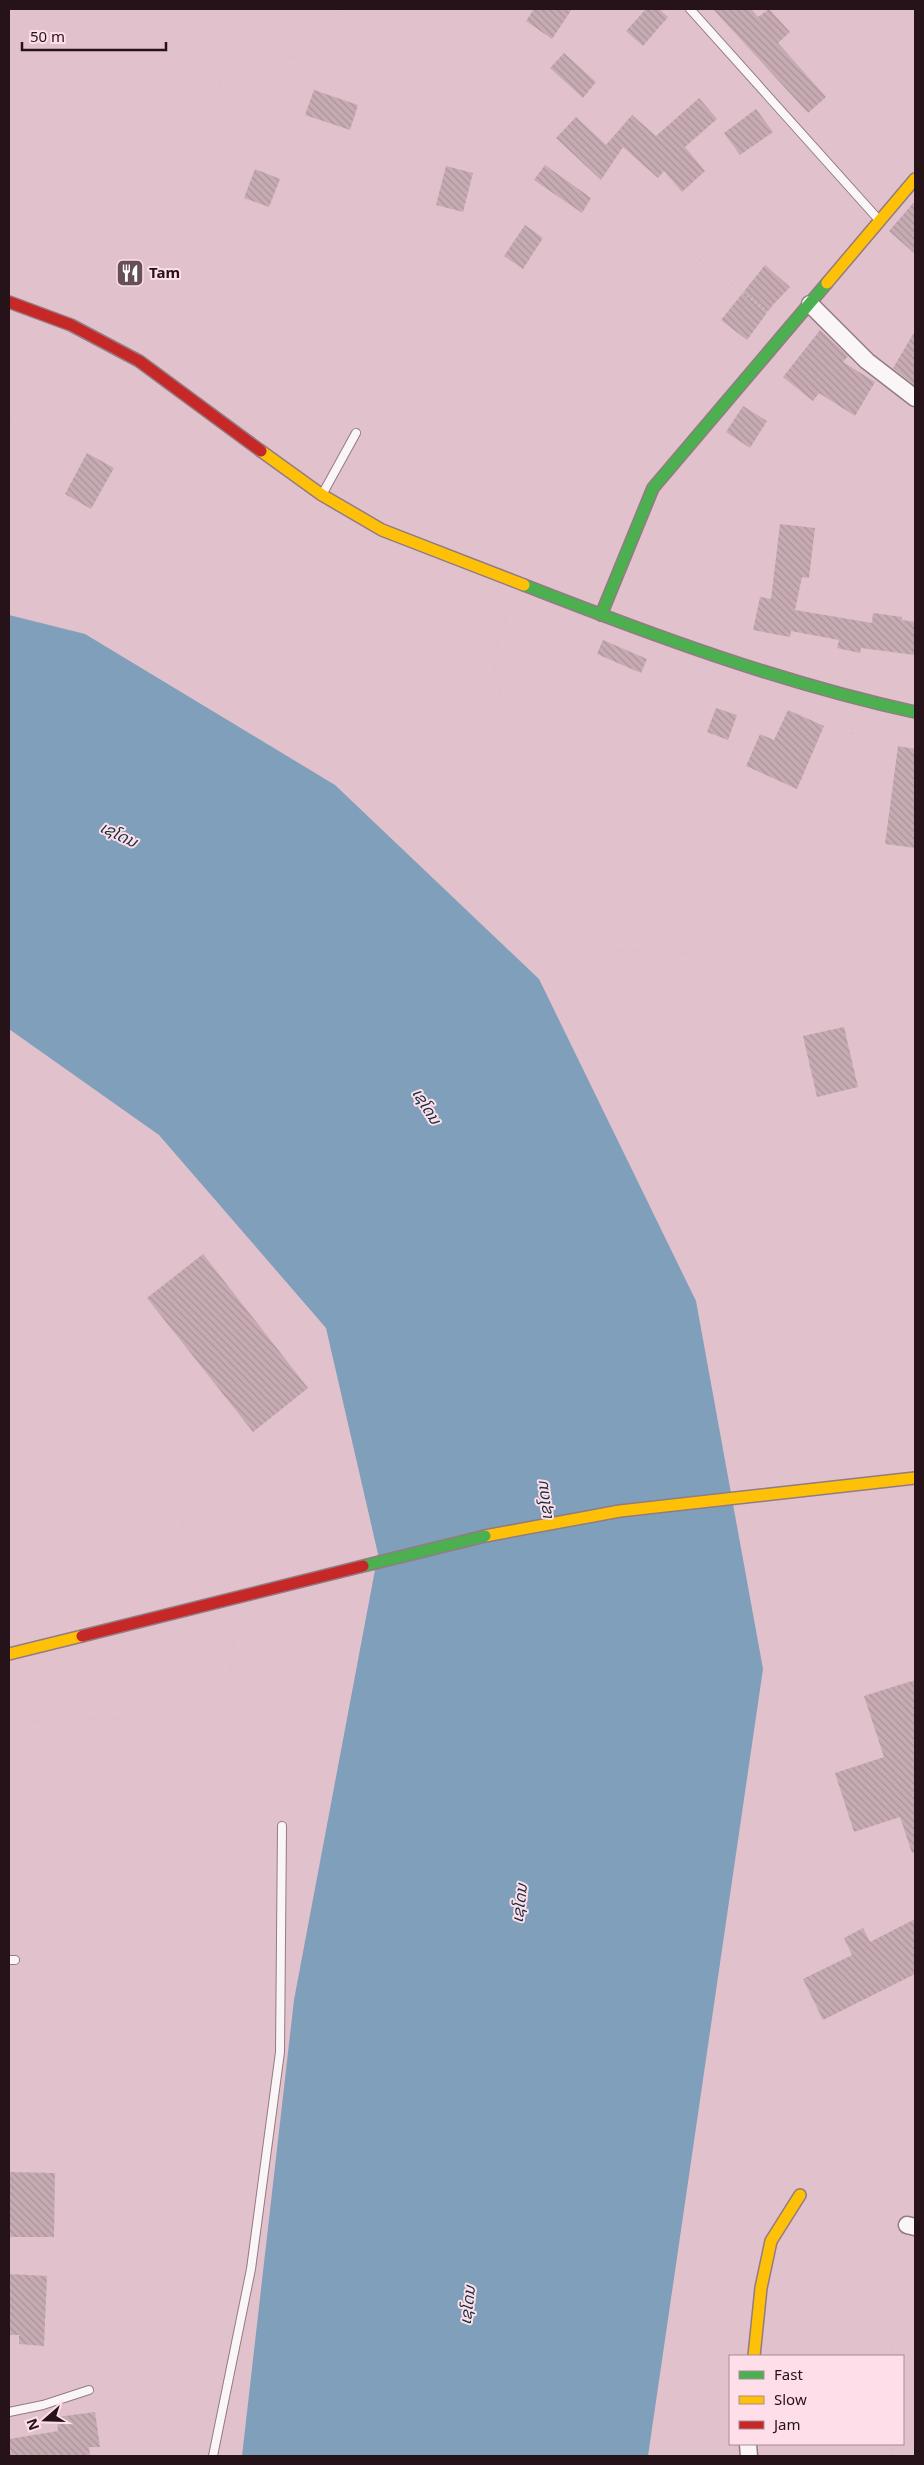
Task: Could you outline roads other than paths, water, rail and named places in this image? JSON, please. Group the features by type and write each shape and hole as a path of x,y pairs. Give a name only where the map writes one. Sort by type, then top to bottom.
{"street":[{"path":"600,615 653,488 915,179"},
{"path":"9,302 71,325 139,361 322,495 382,530 600,615 755,670 915,712"},
{"path":"810,304 867,361 915,398"},
{"path":"828,1489 898,1469"},
{"path":"9,1654 485,1536 620,1511 915,1478"},
{"path":"754,2355 761,2288 771,2241 800,2195"}],"lane":[{"path":"690,9 880,221"},
{"path":"322,495 356,433"},
{"path":"214,2456 252,2269 280,2052 282,1826"},
{"path":"9,2412 43,2405 89,2390"}],"water":[{"name":"ເຊໂດນ","path":"9,615 85,634 335,785 539,979 696,1301 763,1669 648,2456 242,2456 294,2000 378,1554 326,1328 159,1135 9,1029"}],"place":[{"name":"Tam","path":"130,273"}]}
